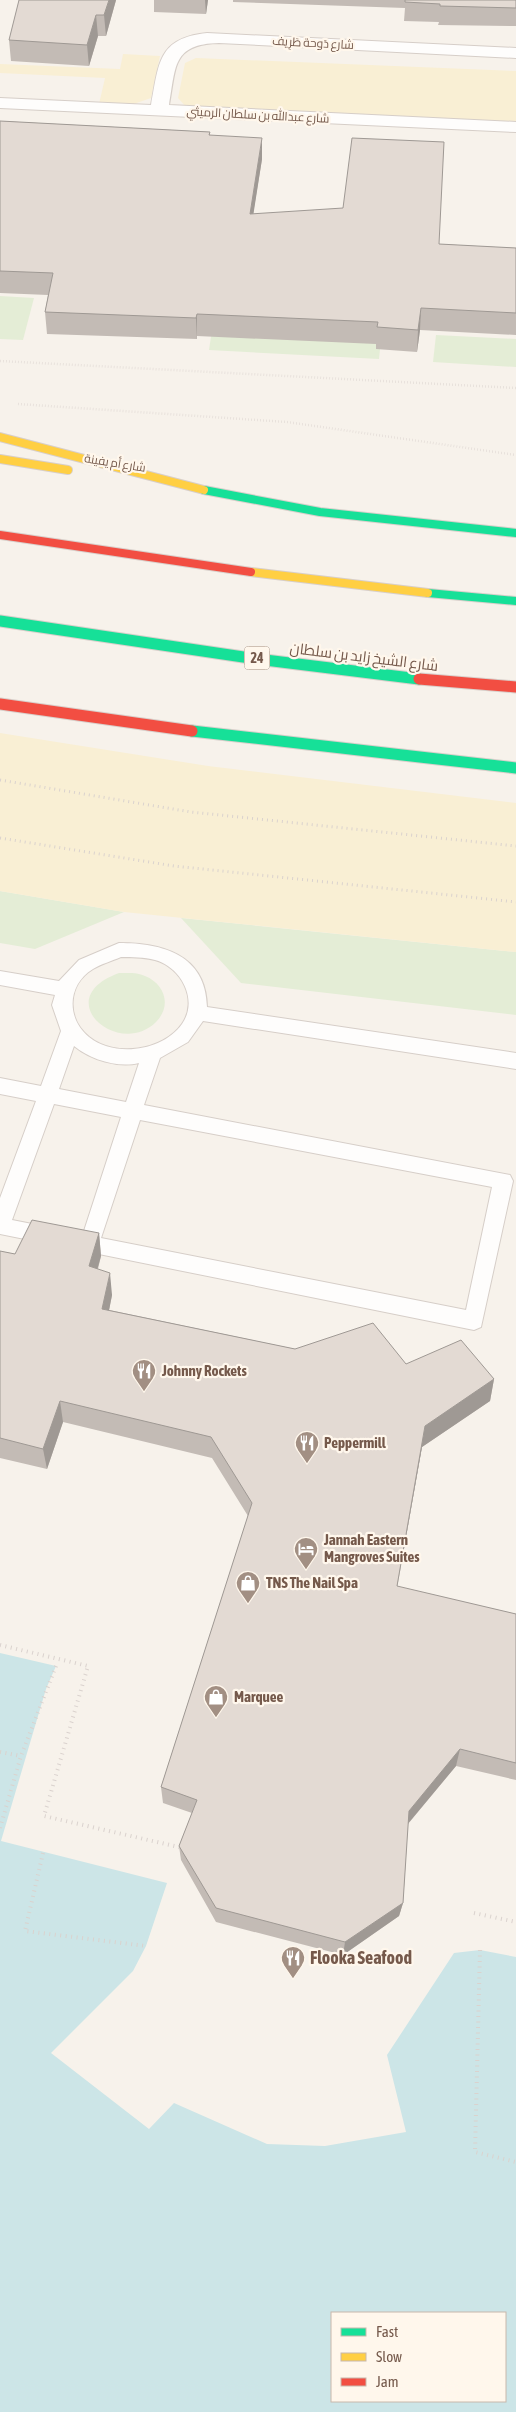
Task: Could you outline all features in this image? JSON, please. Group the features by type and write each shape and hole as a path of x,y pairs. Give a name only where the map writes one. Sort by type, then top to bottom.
{"main road":[{"path":"0,437 225,495 282,506 404,522 516,533"},
{"name":"شارع أم يفينة","path":"0,459 78,472"},
{"name":"شارع أم يفينة","path":"98,475 225,495"},
{"path":"0,535 208,566 516,601"},
{"name":"شارع الشيخ زايد بن سلطان","path":"0,621 176,648 453,683 516,688"},
{"path":"0,704 214,734 516,768"}],"street":[{"name":"شارع دَوحة طَرِيف","path":"159,110 173,54 183,45 200,39 219,38 516,53"},
{"name":"شارع عبدالله بن سلطان الرميثي","path":"0,103 516,127"}],"lane":[{"path":"119,950 141,950 162,955 179,965 192,979 198,996 197,1013 188,1030 178,1039 152,1053 129,1057 106,1054 86,1046 70,1032 62,1016 61,998 68,981 80,966 98,956 119,950"},
{"path":"0,978 64,989"},
{"path":"197,1013 516,1061"},
{"path":"0,1086 48,1095 133,1111 502,1181 474,1321 0,1226 48,1095 70,1032"},
{"path":"89,1245 152,1053"}],"path":[{"path":"0,361 516,388"},
{"path":"17,404 288,422 516,455"},
{"path":"0,780 191,812 516,846"},
{"path":"0,838 174,866 516,902"},
{"path":"0,1645 88,1666 44,1816 184,1849"},
{"path":"0,1828 21,1756 56,1666"},
{"path":"0,1752 21,1756"},
{"path":"43,1853 25,1931 146,1946"},
{"path":"474,1913 516,1922"},
{"path":"480,1950 476,2152 516,2162"}],"green space":[{"path":"0,296 34,298 23,340 0,339"},
{"path":"212,330 381,340 379,359 209,350"},
{"path":"436,335 516,339 516,367 433,362"},
{"path":"0,891 124,912 35,949 0,943"},
{"path":"181,918 516,952 516,1015 241,983"},
{"path":"119,973 136,973 145,976 157,984 164,996 165,1003 161,1016 156,1022 141,1032 125,1034 109,1030 97,1021 90,1010 90,997 99,984"}],"sand":[{"path":"123,54 160,56 151,98 128,106 99,104 105,78 0,73 0,64 120,69"},
{"path":"196,58 516,71 516,122 187,108 178,98 185,63"},
{"path":"0,733 208,766 516,803 516,952 124,912 0,891"}],"water":[{"path":"0,1653 56,1666 46,1689 1,1841 167,1883 146,1946 133,1971 51,2053 149,2129 174,2103 267,2144 325,2146 406,2132 387,2055 454,1953 480,1950 516,1957 516,2412 0,2412"}],"building":[{"path":"19,0 109,0 104,15 96,15 87,45 9,40"},
{"path":"405,0 516,0 516,8 440,6 440,4 405,2"},
{"path":"0,121 210,132 209,135 262,138 250,214 343,208 352,138 444,142 439,244 516,248 516,313 421,308 418,330 377,327 378,322 197,314 196,318 45,312 53,273 0,271"},
{"name":"Jannah Eastern Mangroves Suites","path":"32,1220 99,1233 89,1266 110,1273 102,1309 295,1349 373,1323 406,1364 461,1340 494,1379 425,1426 397,1586 516,1614 516,1763 460,1749 409,1811 403,1903 345,1942 216,1908 179,1846 197,1800 161,1787 252,1503 211,1437 60,1401 43,1449 0,1438 0,1251 15,1254"}],"traffic: fast":[{"path":"204,490 242,499 359,518 516,533"},
{"path":"428,593 516,601"},
{"path":"0,621 257,659 419,679"},
{"path":"192,731 516,768"}],"traffic: slow":[{"path":"0,437 204,490"},
{"path":"0,459 68,470"},
{"path":"251,572 428,593"}],"traffic: jam":[{"path":"0,535 251,572"},
{"path":"419,679 516,687"},
{"path":"0,704 192,731"}],"place":[{"name":"Johnny Rockets","path":"144,1392"},
{"name":"Peppermill","path":"307,1464"},
{"name":"Jannah Eastern Mangroves Suites","path":"306,1570"},
{"name":"TNS The Nail Spa","path":"248,1604"},
{"name":"Marquee","path":"216,1718"},
{"name":"Flooka Seafood","path":"293,1979"}]}
